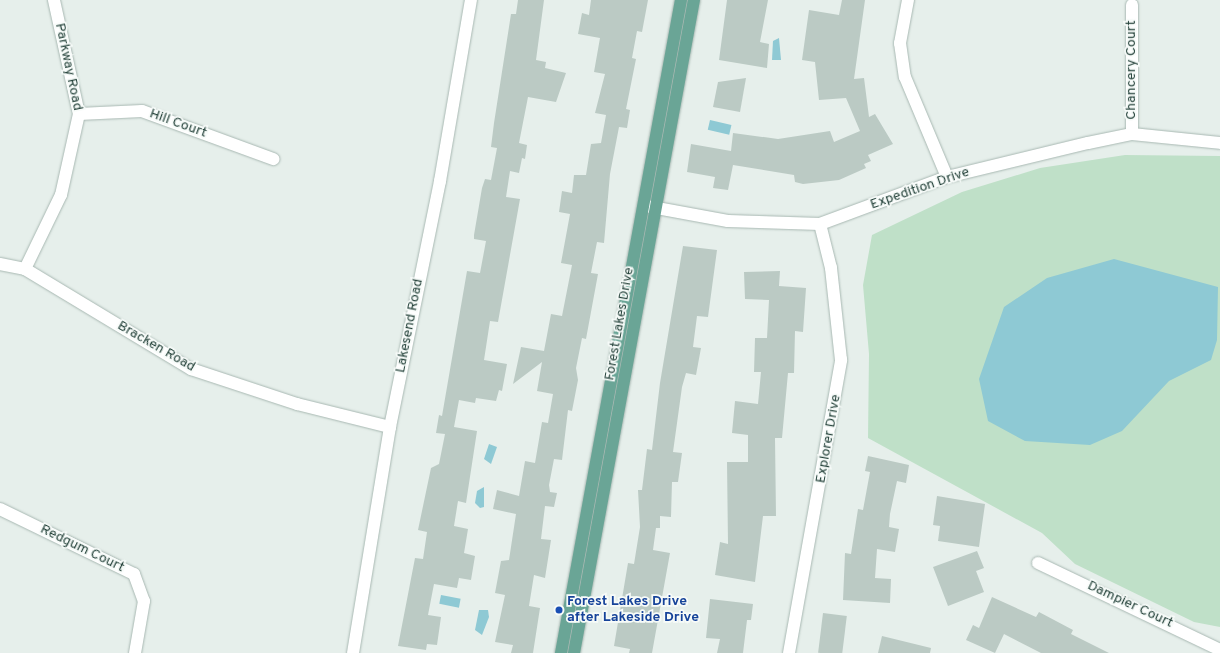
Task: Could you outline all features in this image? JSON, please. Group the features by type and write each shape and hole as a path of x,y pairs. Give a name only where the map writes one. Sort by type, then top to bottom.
{"main road":[{"name":"Forest Lakes Drive","path":"561,653 681,0"},
{"name":"Forest Lakes Drive","path":"574,653 657,208 694,0"}],"street":[{"name":"Parkway Road","path":"26,269 61,195 79,114 54,0"},
{"name":"Lakesend Road","path":"353,653 390,427 440,181 471,0"},
{"path":"908,0 900,43 905,77 947,177"},
{"name":"Chancery Court","path":"1132,5 1132,134"},
{"name":"Hill Court","path":"79,114 142,111 273,159"},
{"name":"Expedition Drive","path":"643,205 728,221 820,224 947,177 1132,134 1220,143"},
{"name":"Explorer Drive","path":"789,653 842,360 831,268 820,224"},
{"name":"Bracken Road","path":"0,264 26,269 191,369 297,404 390,427"},
{"name":"Redgum Court","path":"0,510 134,574 144,601 135,653"},
{"name":"Dampier Court","path":"1038,563 1220,650"}],"green space":[{"path":"1125,155 1220,156 1220,627 1194,622 1075,564 1042,533 868,438 869,354 863,285 872,235 962,192 1040,168"}],"water":[{"path":"779,38 781,60 772,60 773,41"},
{"path":"710,120 731,125 729,135 708,130"},
{"path":"1114,259 1218,287 1217,340 1211,360 1169,381 1122,431 1090,445 1025,441 988,421 979,379 1004,307 1047,278"},
{"path":"489,444 497,447 491,464 484,459"},
{"path":"484,487 484,507 480,508 475,503 477,491"},
{"path":"441,595 461,599 459,608 439,604"},
{"path":"479,610 488,610 489,617 482,635 475,630"}],"building":[{"path":"518,0 544,0 536,60 546,62 545,68 566,73 556,102 528,97 519,143 527,145 525,159 522,158 519,173 510,171 506,197 520,199 498,322 490,321 484,360 507,364 502,391 499,390 496,401 476,398 475,403 459,400 454,427 477,431 466,503 458,501 454,526 468,529 464,553 475,556 471,580 459,578 457,588 434,584 428,615 441,617 437,645 427,644 426,650 398,646 415,558 423,559 427,532 418,530 431,468 439,464 445,434 436,433 439,415 442,416 467,271 480,273 486,241 474,239 474,235 482,188 485,179 491,180 497,148 491,147 494,123 511,14 516,14"},
{"path":"591,0 648,0 642,32 637,31 632,58 636,59 626,109 630,110 627,128 619,127 610,174 604,243 597,242 591,273 598,274 586,339 582,338 576,368 578,380 572,411 568,410 562,460 554,459 549,485 550,492 557,493 554,507 545,506 541,539 551,540 545,578 534,575 529,606 540,608 533,653 511,653 513,645 495,642 505,595 495,593 501,561 509,560 516,514 493,509 497,490 519,496 525,461 535,463 542,422 548,423 553,394 537,391 542,362 513,384 521,347 544,351 551,314 562,316 572,265 561,263 570,214 559,212 562,191 572,193 574,175 586,175 591,144 601,143 606,115 595,113 605,74 594,72 600,38 578,34 582,13 589,15"},
{"path":"727,0 768,0 760,42 769,44 767,68 719,60"},
{"path":"842,0 865,0 854,79 864,78 869,117 875,114 893,144 868,155 871,161 864,164 866,168 839,180 803,184 795,182 794,175 733,165 728,190 713,188 715,177 687,172 691,144 731,151 733,133 778,139 830,131 834,142 860,131 846,98 819,100 815,62 802,60 809,10 839,15"},
{"path":"746,78 740,112 713,107 718,82"},
{"path":"683,246 717,250 708,317 697,316 693,347 701,348 696,375 686,373 682,387 673,452 682,453 678,482 672,482 671,517 660,516 660,528 656,528 653,550 670,553 652,653 629,653 630,649 614,646 628,563 634,564 640,527 638,490 642,490 647,449 652,450 660,383"},
{"path":"780,271 779,286 806,288 803,332 795,331 794,373 788,373 782,438 775,438 776,516 763,516 755,582 715,575 720,542 728,544 727,462 748,462 748,435 732,433 735,401 758,404 761,372 754,372 755,338 767,338 769,300 745,299 744,272"},
{"path":"868,456 909,465 906,483 897,481 890,514 889,527 899,529 895,552 877,549 875,578 891,579 890,603 843,600 845,553 851,554 858,509 863,510 870,472 865,471"},
{"path":"937,496 985,504 979,547 938,541 940,526 933,525"},
{"path":"977,551 984,568 976,571 984,592 948,606 933,567"},
{"path":"992,597 1036,617 1039,612 1073,630 1071,634 1109,653 1041,653 1004,634 995,653 966,640 973,625 979,628"},
{"path":"710,599 753,604 751,620 747,620 743,653 717,653 720,639 706,638"},
{"path":"823,613 847,616 842,653 818,653"},
{"path":"882,636 931,648 930,653 878,653"}],"place":[{"name":"Forest Lakes Drive after Lakeside Drive","path":"559,610"}]}
